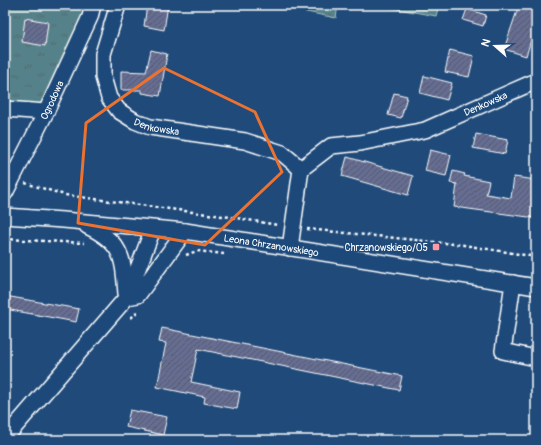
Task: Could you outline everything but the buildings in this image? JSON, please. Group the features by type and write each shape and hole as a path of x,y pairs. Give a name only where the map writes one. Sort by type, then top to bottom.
{"street":[{"name":"Ogrodowa","path":"8,187 46,112 90,17 93,5"},
{"name":"Denkowska","path":"118,5 103,54 104,76 109,98 119,111 135,121 150,127 246,141 282,153 301,169 331,146 360,143 425,130 536,81"},
{"path":"5,109 46,112"},
{"path":"290,248 301,169"},
{"name":"Leona Chrzanowskiego","path":"5,216 185,232 536,287"},
{"path":"77,222 102,233 119,251 122,259 127,297"},
{"path":"5,438 127,297 152,229"},
{"path":"127,297 138,295 185,232"},
{"path":"513,283 503,350 536,358"}],"path":[{"path":"8,187 31,184 65,195 293,227 464,245 536,257"},
{"path":"5,239 90,243"},
{"path":"183,257 197,251 224,254"}],"highlighted area":[{"path":"164,68 255,112 282,172 205,245 78,223 86,123"}],"green space":[{"path":"5,5 93,5 46,112 5,109"},
{"path":"272,5 338,5 336,18"},
{"path":"376,5 439,5 436,16"}],"place":[{"name":"Chrzanowskiego/05","path":"436,247"}]}
